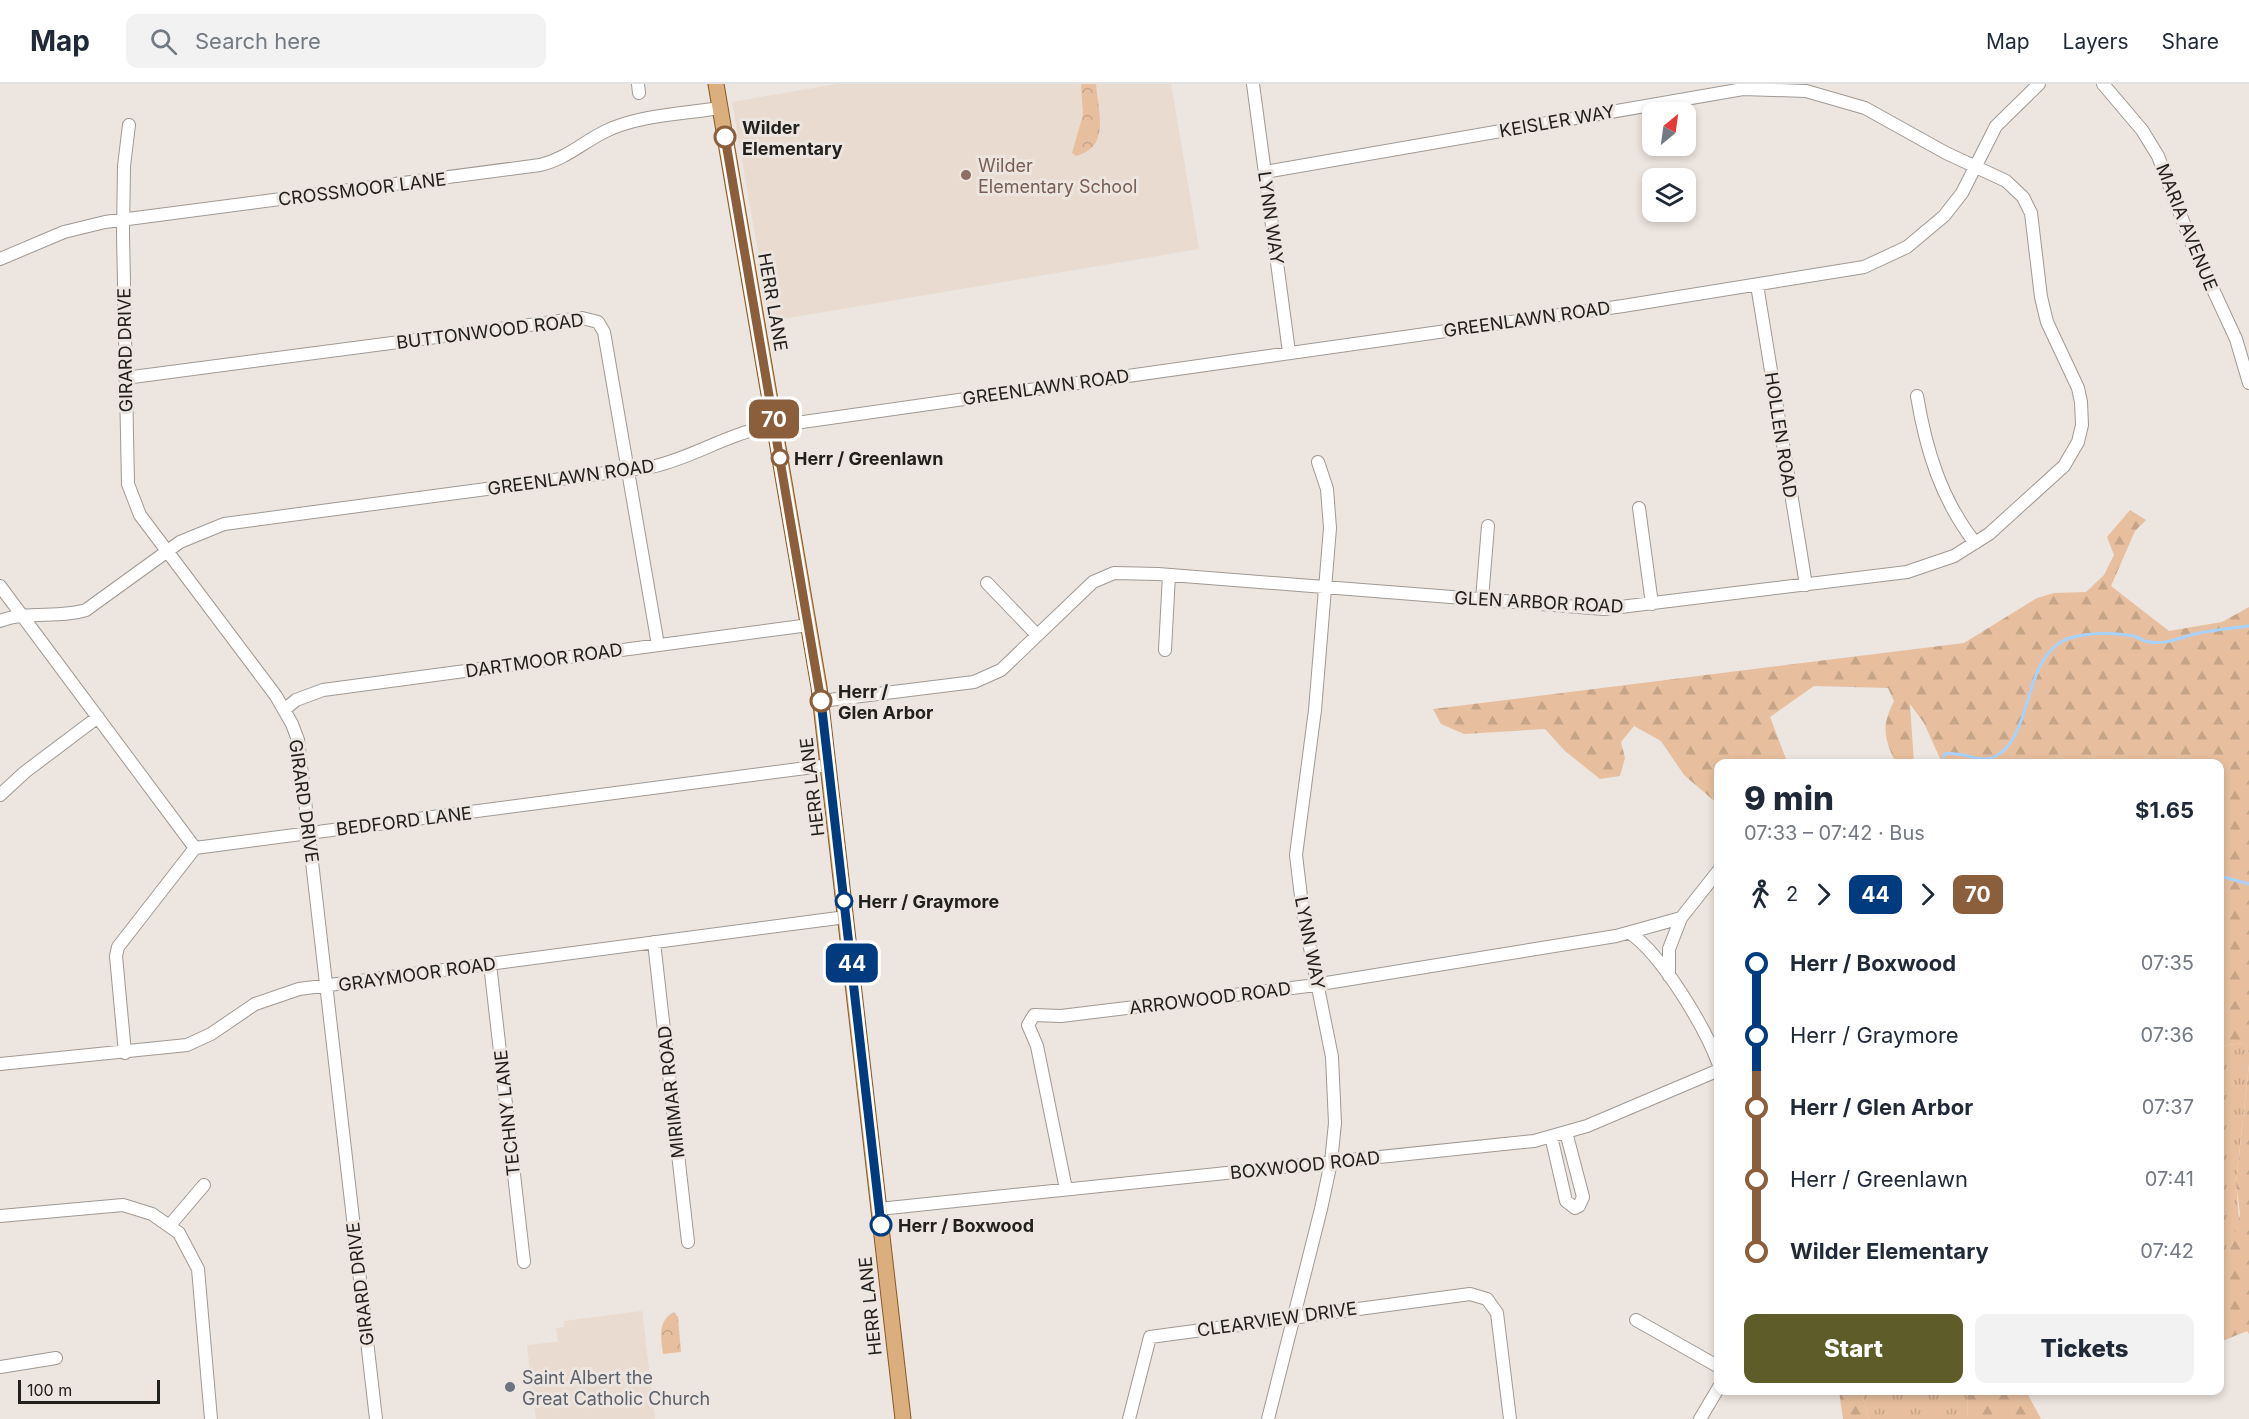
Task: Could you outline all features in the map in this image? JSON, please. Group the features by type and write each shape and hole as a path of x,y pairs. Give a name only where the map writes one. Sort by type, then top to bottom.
{"main road":[{"name":"HERR LANE","path":"716,84 821,701 903,1419"}],"street":[{"name":"LYNN WAY","path":"1253,84 1289,352"},
{"name":"GREENLAWN ROAD","path":"0,621 24,615 69,614 87,610 186,538 224,524 665,464 738,433 776,426 1757,285 1864,267 1896,253 1927,232 1944,216 1962,193 1996,126 2039,84"},
{"name":"MARIA AVENUE","path":"2103,84 2142,130 2158,156 2200,262 2236,339 2249,383"},
{"name":"KEISLER WAY","path":"1265,172 1714,93 1774,88 1826,95 1865,108 1976,167"},
{"name":"CROSSMOOR LANE","path":"0,259 80,227 540,165 567,155 605,131 622,124 720,108"},
{"name":"GIRARD DRIVE","path":"129,125 124,166 123,221 128,484 140,515 284,710 298,741 376,1419"},
{"name":"GLEN ARBOR ROAD","path":"821,701 982,680 1001,670 1086,587 1100,578 1128,572 1604,609 1907,572 1939,562 1989,534 2064,465 2078,442 2082,416 2078,388 2059,352 2041,297 2031,213 2023,197 2013,186 1976,167"},
{"name":"HOLLEN ROAD","path":"1757,285 1806,585"},
{"name":"BUTTONWOOD ROAD","path":"126,378 582,318 591,319 601,326 604,332 658,645"},
{"path":"1917,396 1935,473 1946,497 1976,543"},
{"name":"LYNN WAY","path":"1268,1419 1331,1162 1335,1088 1332,1057 1297,876 1296,855 1315,710 1330,510 1327,489 1318,462"},
{"path":"1639,508 1652,604"},
{"path":"1482,599 1488,526"},
{"path":"1165,650 1169,575"},
{"path":"987,584 1037,635"},
{"path":"0,586 24,615 36,636 195,848 118,948 116,956 125,1053"},
{"name":"DARTMOOR ROAD","path":"284,710 296,700 323,690 809,625"},
{"path":"0,795 25,772 98,717"},
{"name":"BEDFORD LANE","path":"195,848 829,765"},
{"path":"1669,976 1669,948 1681,918 1714,876"},
{"name":"GRAYMOOR ROAD","path":"0,1064 187,1045 211,1034 255,1004 276,995 326,986 846,917"},
{"name":"ARROWOOD ROAD","path":"1066,1189 1037,1047 1028,1025 1034,1015 1061,1016 1318,985 1427,969 1630,933 1681,918"},
{"path":"1630,933 1643,942 1669,976 1705,1035 1714,1054"},
{"name":"MIRIMAR ROAD","path":"654,942 688,1242"},
{"name":"TECHNY LANE","path":"490,964 524,1262"},
{"name":"BOXWOOD ROAD","path":"879,1209 1514,1144 1566,1132 1624,1111 1714,1072"},
{"path":"1551,1136 1566,1201 1575,1208 1579,1206 1583,1197 1566,1132"},
{"path":"170,1225 204,1185"},
{"path":"0,1216 123,1205 152,1214 170,1225 183,1239 198,1269 211,1419"},
{"name":"CLEARVIEW DRIVE","path":"1129,1419 1150,1337 1470,1294 1487,1299 1495,1308 1499,1319 1510,1419"},
{"path":"1636,1320 1714,1364"},
{"path":"0,1367 56,1358"},
{"path":"1700,1419 1714,1395"}],"shaded area":[{"name":"Wilder Elementary School","path":"837,84 1171,84 1199,249 770,321 732,102"},
{"path":"642,1311 655,1419 536,1419 527,1345 558,1342 556,1328 564,1327 564,1321"}],"green space":[{"path":"1081,84 1096,84 1100,127 1094,145 1076,156 1072,153 1083,115"},
{"path":"2130,510 2146,520 2135,531 2111,586 2169,631 2222,622 2249,607 2249,1053 2244,1043 2224,1046 2224,759 1940,759 1924,723 1910,704 1914,759 1894,759 1886,732 1887,718 1894,701 1888,688 1814,686 1770,717 1786,759 1714,759 1714,801 1684,775 1661,741 1634,726 1621,742 1625,758 1620,776 1600,779 1565,751 1545,729 1464,734 1441,724 1433,709 1964,643 2037,598 2054,593 2086,592 2104,575 2114,555 2107,537"},
{"path":"2244,1043 2249,1053 2249,1064 2236,1182 2239,1219 2224,1274 2224,1046"},
{"path":"2249,1064 2249,1334 2247,1331 2224,1340 2224,1274 2240,1214 2236,1183"},
{"path":"674,1312 678,1317 681,1352 663,1354 661,1330 665,1320"},
{"path":"1840,1395 1862,1395 1869,1419 1843,1419"},
{"path":"1862,1395 1967,1395 1968,1419 1869,1419"},
{"path":"1967,1395 2028,1395 2041,1419 1968,1419"}],"waterway":[{"path":"1988,759 2006,748 2015,734 2040,667 2049,653 2061,642 2076,636 2116,634 2157,643 2199,633 2249,626"},
{"path":"1943,759 1945,754 1951,753 1982,759"},
{"path":"1982,759 1988,759"},
{"path":"2224,877 2249,884"}],"bus line":[{"name":"70","path":"725,137 821,701"},
{"name":"44","path":"821,701 881,1225"}],"place":[{"name":"Wilder Elementary","path":"725,137"},
{"name":"Wilder Elementary School","path":"966,175"},
{"name":"Herr / Greenlawn","path":"780,458"},
{"name":"Herr / Glen Arbor","path":"821,701"},
{"name":"Herr / Graymore","path":"844,901"},
{"name":"Herr / Boxwood","path":"881,1225"},
{"name":"Saint Albert the Great Catholic Church","path":"510,1387"}]}
